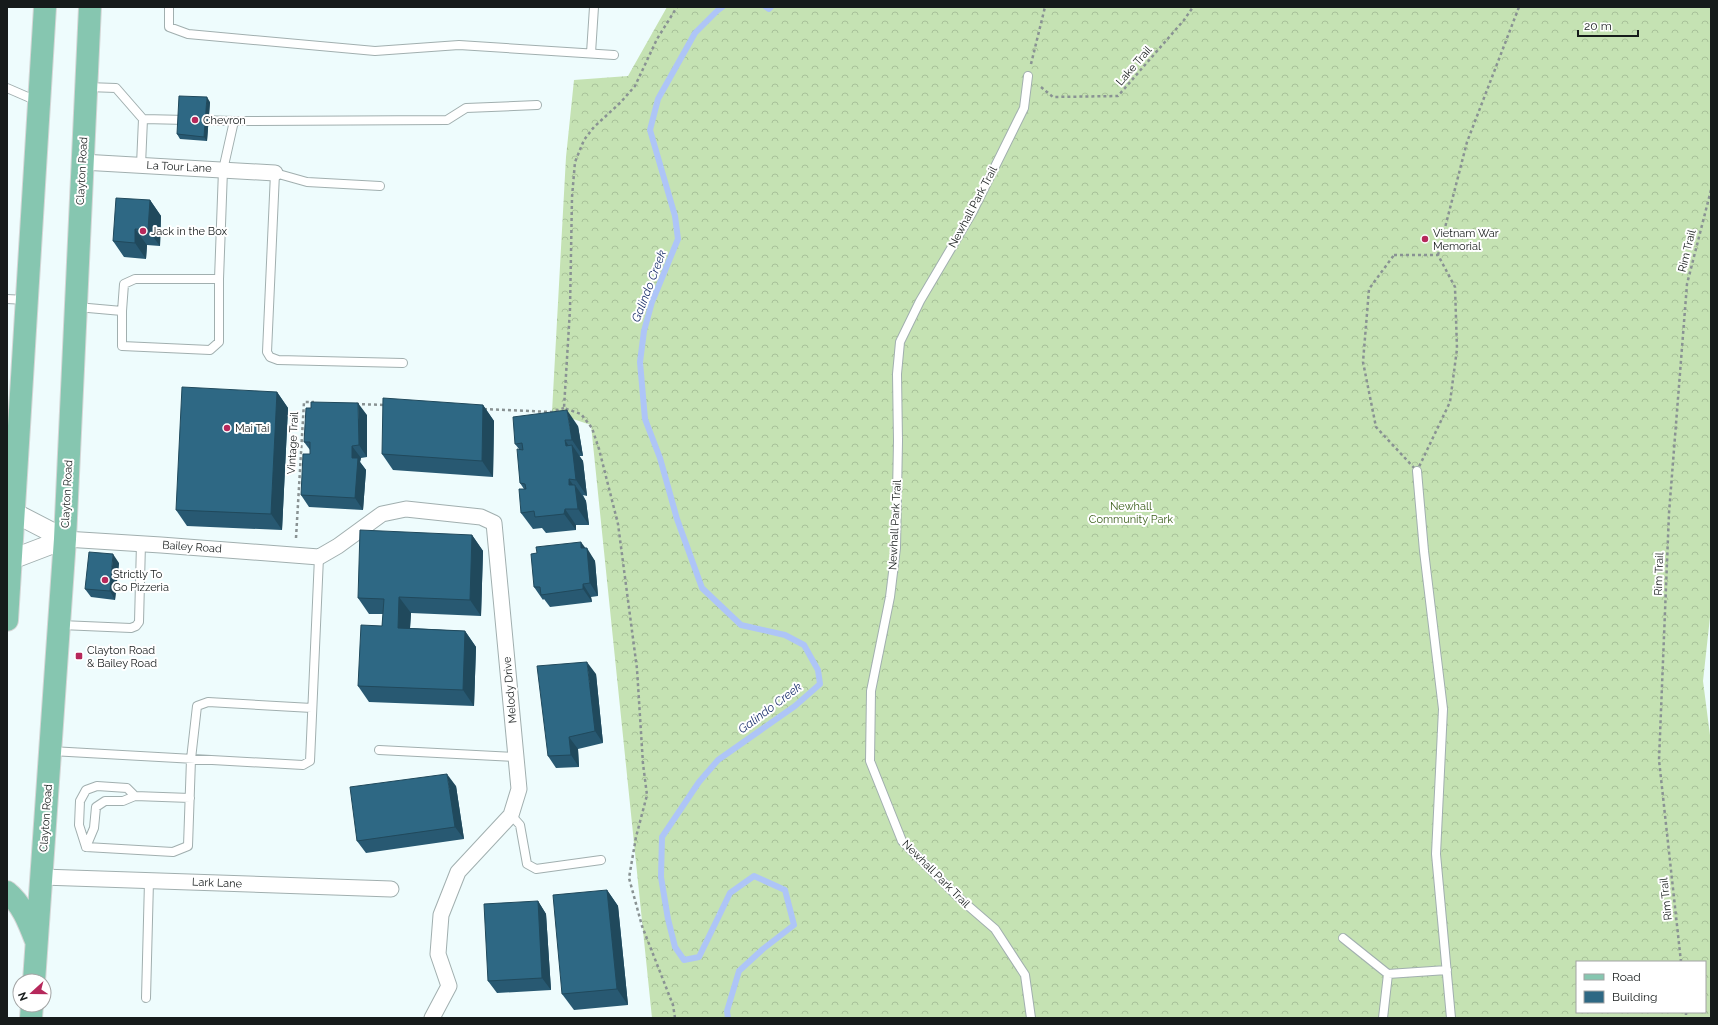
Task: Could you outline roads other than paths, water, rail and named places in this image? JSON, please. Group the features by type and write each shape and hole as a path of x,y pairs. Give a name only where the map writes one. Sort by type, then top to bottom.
{"main road":[{"path":"7,620 16,300 39,101 45,7"},
{"name":"Clayton Road","path":"35,973 65,539 90,7"},
{"path":"7,892 17,902 28,921 37,942"}],"street":[{"name":"La Tour Lane","path":"82,162 275,173"},
{"name":"Melody Drive","path":"319,557 338,546 382,514 406,509 481,517 494,523 519,789 511,815 458,872 444,908 438,954 449,986 432,1018"},
{"name":"Bailey Road","path":"10,510 65,539"},
{"name":"Bailey Road","path":"9,559 65,539 142,543 319,557"},
{"name":"Lark Lane","path":"42,877 391,889"}],"lane":[{"path":"170,7 169,27 188,34 375,51 459,45 614,54"},
{"path":"591,53 594,7"},
{"name":"Newhall Park Trail","path":"1028,76 1024,108 972,213 920,300 900,342 897,374 898,441 896,548 890,597 871,691 870,761 902,841 958,897 995,929 1025,975 1031,1018"},
{"path":"86,87 116,88 143,119 141,165"},
{"path":"7,88 39,101"},
{"path":"143,119 234,121 447,120 466,108 537,105"},
{"path":"219,279 135,279 124,284 122,346 210,350 220,342 219,279 223,170 234,121"},
{"path":"380,186 307,182 275,173 267,352 270,357 278,360 403,363"},
{"path":"76,307 122,311"},
{"path":"1417,472 1424,551 1443,709 1436,854 1452,1018"},
{"path":"59,625 131,628 136,626 139,622 142,543"},
{"path":"51,751 303,765 310,761 319,557"},
{"path":"86,847 173,852 188,846 191,759 197,706 208,702 312,708"},
{"path":"379,750 516,758"},
{"path":"86,847 79,825 80,801 86,790 97,786 127,788 135,796"},
{"path":"86,847 94,828 96,807 105,800 123,801 135,796 190,798"},
{"path":"511,815 520,825 527,864 536,869 601,860"},
{"path":"146,998 149,881"},
{"path":"1343,938 1388,974 1447,970"},
{"path":"1383,1018 1388,974"}],"waterway":[{"name":"Galindo Creek","path":"722,7 695,33 658,99 650,130 675,216 678,239 652,302 644,331 640,362 645,419 660,458 677,519 702,588 741,625 785,635 804,645 818,670 820,684 795,706 718,760 699,782 662,837 661,877 668,919 675,947 684,960 699,957 730,893 754,876 785,890 794,925 763,949 739,971 727,1011 728,1018"},
{"name":"Galindo Creek","path":"766,7 769,9 771,7"}],"place":[{"name":"Chevron","path":"195,120"},
{"name":"Jack in the Box","path":"143,231"},
{"name":"Vietnam War Memorial","path":"1425,239"},
{"name":"Mai Tai","path":"227,428"},
{"name":"Strictly To Go Pizzeria","path":"105,580"},
{"name":"Clayton Road & Bailey Road","path":"79,656"}],"park label":[{"name":"Newhall Community Park","path":"1131,512"}]}
